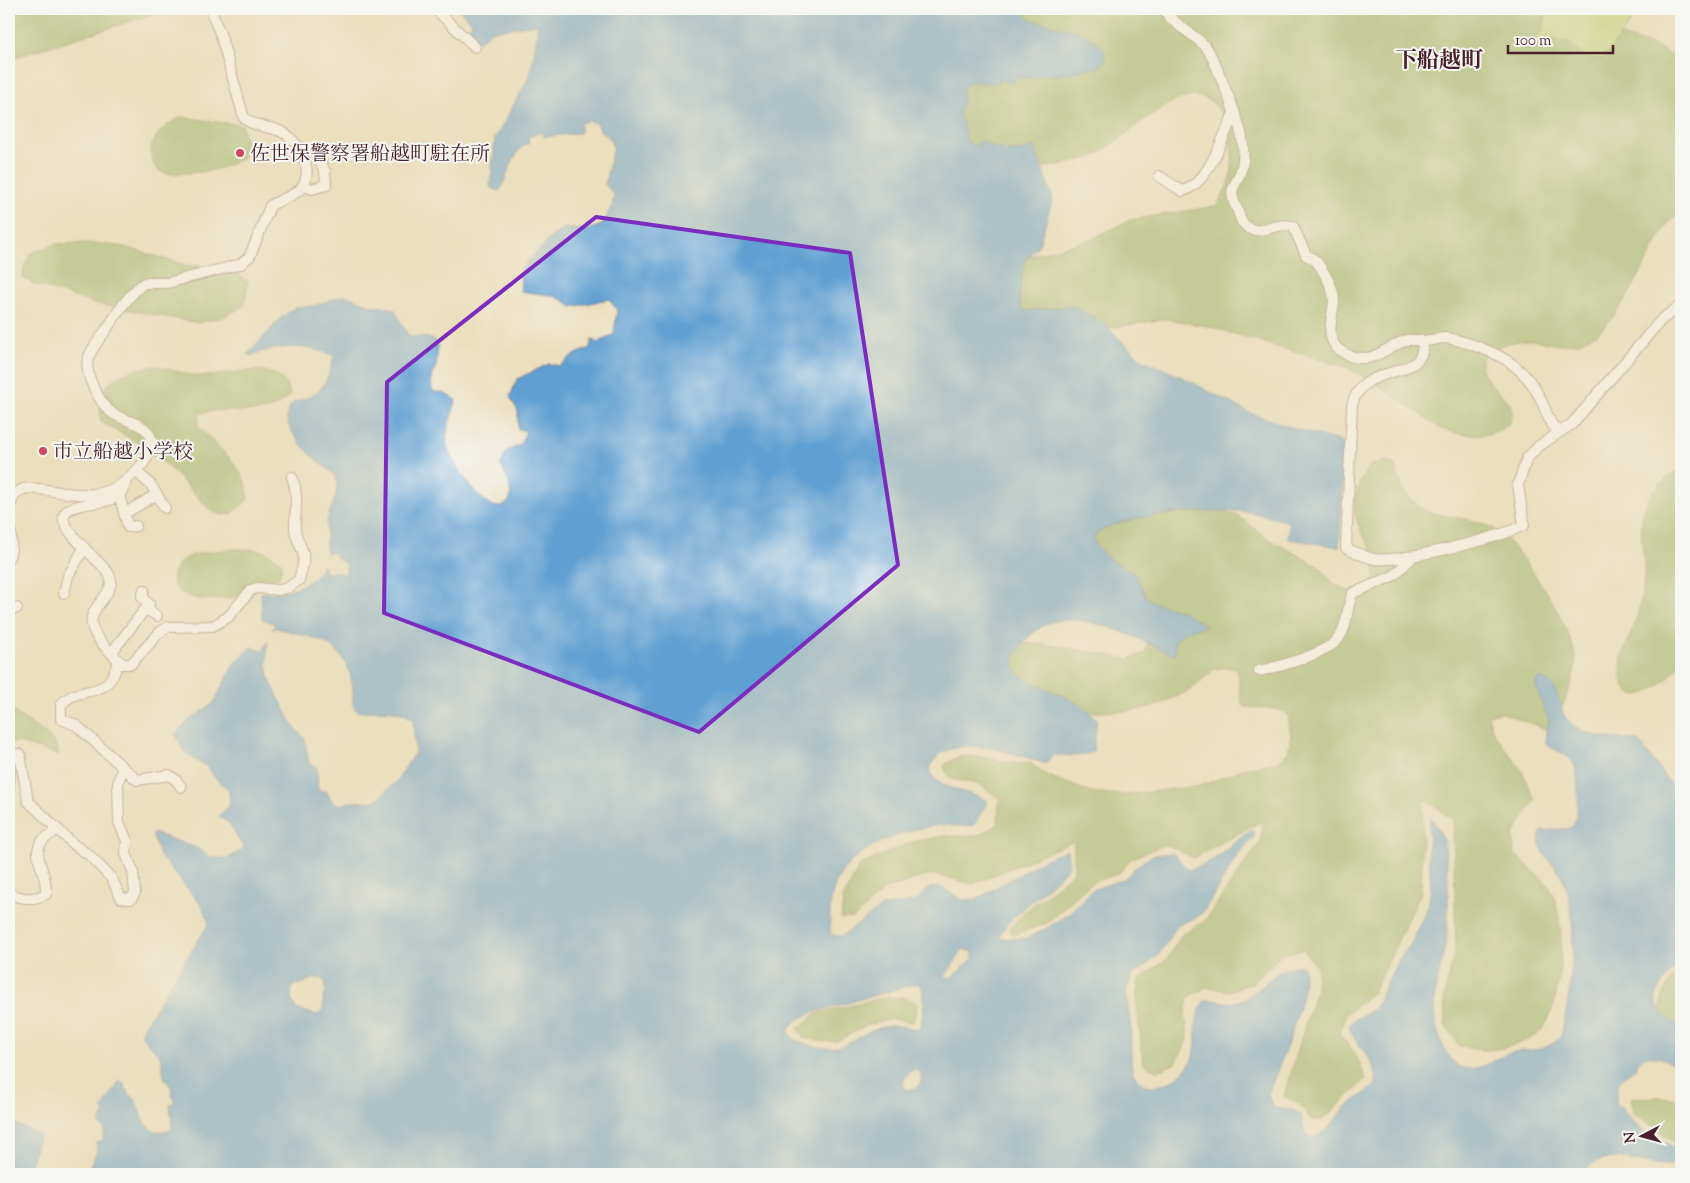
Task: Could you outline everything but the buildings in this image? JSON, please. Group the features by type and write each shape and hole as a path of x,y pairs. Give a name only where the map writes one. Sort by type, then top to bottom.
{"street":[{"path":"9,557 12,547 10,503 17,493 28,488 60,494 94,494 113,490 127,480 146,461 150,450 151,438 145,428 112,413 100,400 87,367 92,350 129,297 144,284 167,283 241,264 253,250 264,217 270,206 295,193 303,185 306,174 299,146 280,131 249,123 244,118 220,33 210,9"},
{"path":"435,9 475,47"},
{"path":"1164,9 1167,15 1191,32 1208,49 1234,113 1244,150 1242,168 1231,189 1232,201 1243,223 1251,230 1258,231 1285,224 1293,226 1306,255 1316,259 1333,290 1334,301 1329,324 1334,343 1342,352 1357,358 1374,357 1408,340 1423,341 1445,338 1493,353 1514,365 1529,379 1539,395 1553,427 1560,432"},
{"path":"1159,176 1182,191 1191,189 1212,161 1234,113"},
{"path":"303,185 312,189 326,185 325,171 319,159"},
{"path":"1423,341 1424,351 1415,364 1402,370 1380,374 1369,380 1353,398 1346,548 1364,557 1376,559 1415,555 1500,536 1524,525 1518,485 1527,458 1572,424 1661,320 1681,305"},
{"path":"136,471 151,485 166,508"},
{"path":"127,480 119,495 112,499 69,508 63,520 83,550 108,572 112,581 110,588 92,612 92,625 95,633 122,664 131,664 160,632 168,626 213,626 228,616 251,590 257,588 279,590 288,588 299,580 303,553 296,540 295,526 298,506 296,488 292,477"},
{"path":"124,514 157,494"},
{"path":"119,495 128,527 136,526"},
{"path":"64,593 68,576 83,550"},
{"path":"1259,671 1296,662 1333,643 1339,638 1344,626 1348,605 1353,593 1393,576 1415,555"},
{"path":"144,590 142,597 149,604 115,656 116,671 110,681 100,688 66,698 61,705 60,713 62,719 76,725 137,780 169,775 181,787"},
{"path":"146,609 157,616"},
{"path":"9,787 11,758 20,754 28,801 73,844 89,855 112,879 121,898 131,898 135,893 133,871 126,854 127,842 119,822 118,782 123,767"},
{"path":"9,894 24,899 38,898 46,894 46,885 37,852 38,844 47,835 58,830"}],"highlighted area":[{"path":"596,217 850,253 898,565 699,732 384,613 387,382"}],"green space":[{"path":"9,9 170,9 9,59"},
{"path":"991,9 1159,9 1176,17 1183,17 1191,9 1547,9 1542,31 1524,47 1527,50 1548,38 1570,44 1585,59 1603,59 1621,36 1655,46 1681,61 1681,216 1676,216 1666,226 1630,292 1614,316 1598,333 1578,343 1553,344 1533,340 1519,341 1505,344 1486,353 1481,360 1481,369 1489,382 1510,403 1512,413 1509,423 1500,430 1485,435 1461,434 1441,429 1382,387 1346,367 1211,327 1167,319 1101,329 991,304 1015,260 1090,240 1130,220 1216,206 1229,181 1232,154 1229,135 1218,109 1204,98 1187,97 1168,105 1148,117 1110,146 1088,158 1050,166 1005,171 979,158 952,136 906,90"},
{"path":"1547,9 1640,9 1604,59 1585,59 1570,44 1527,51 1524,47 1542,31"},
{"path":"181,117 242,125 246,145 243,158 221,168 208,171 167,174 160,171 155,166 152,156 153,142 162,130"},
{"path":"89,243 121,246 186,265 229,268 248,282 244,306 223,317 198,323 96,304 34,284 23,278 24,268 31,253 56,244"},
{"path":"156,366 199,376 254,371 266,372 276,375 285,382 290,394 270,409 247,412 211,411 199,414 198,426 231,460 244,478 248,499 232,514 221,515 210,510 168,466 133,440 101,422 100,408 106,388 121,375"},
{"path":"1383,462 1394,464 1405,491 1418,506 1439,514 1484,524 1505,538 1517,551 1543,587 1565,626 1572,643 1575,656 1574,674 1568,694 1551,731 1500,712 1488,715 1493,732 1522,771 1535,800 1513,835 1514,853 1542,878 1549,887 1555,900 1559,917 1561,957 1559,978 1550,1014 1540,1032 1526,1040 1509,1046 1493,1050 1480,1050 1460,1046 1445,1025 1444,997 1456,947 1453,819 1423,798 1421,893 1373,992 1346,1014 1339,1034 1355,1053 1366,1079 1323,1120 1311,1120 1300,1104 1284,1096 1316,990 1317,967 1303,949 1281,955 1252,983 1229,991 1206,987 1188,998 1185,1016 1188,1039 1176,1063 1157,1071 1143,1063 1137,1002 1139,980 1167,959 1182,934 1204,922 1261,841 1261,821 1193,858 1166,844 1132,858 1119,873 1091,883 1047,923 1013,935 1009,930 1023,913 1074,872 1074,841 973,884 931,874 885,889 854,918 841,919 843,898 860,865 912,842 942,836 977,836 998,824 999,797 977,784 951,779 943,766 953,759 969,756 1012,763 1030,763 1046,775 1090,792 1124,795 1200,786 1249,767 1276,763 1288,752 1291,737 1288,714 1277,709 1244,707 1236,669 1227,667 1214,669 1190,690 1159,705 1128,711 1046,714 993,674 1007,641 1063,647 1128,659 1145,653 1148,642 1054,527 1206,506 1238,516 1267,538 1321,568 1334,584 1348,591 1359,590 1374,581 1374,564 1371,551 1356,516 1355,503 1359,487 1369,466"},
{"path":"1681,468 1681,660 1669,676 1651,691 1633,694 1626,689 1622,678 1621,662 1640,606 1643,586 1644,566 1641,531 1643,514 1651,494"},
{"path":"234,549 254,550 271,555 282,563 280,575 260,588 233,597 219,599 193,598 177,589 174,584 173,574 183,560 199,554"},
{"path":"9,704 21,717 52,740 57,747 59,755 17,742 9,743"},
{"path":"1681,966 1681,1040 1664,1026 1660,1017 1660,1009 1664,994"},
{"path":"902,997 918,1003 913,1022 892,1019 867,1025 838,1041 823,1042 804,1038 798,1028 816,1014 882,998"},
{"path":"1659,1097 1681,1099 1681,1147 1633,1112 1631,1098"}],"water":[{"path":"458,9 1023,9 1025,15 1031,20 1083,33 1104,49 1105,58 1099,68 1084,68 1082,71 1063,73 1056,76 1048,74 1036,78 1018,77 1012,83 1001,79 996,84 970,81 962,89 963,102 959,111 967,141 973,146 983,141 995,148 1008,151 1022,151 1034,146 1053,198 1039,245 1024,261 1019,298 1022,309 1025,311 1073,306 1103,323 1140,358 1182,377 1248,412 1299,430 1340,441 1345,448 1339,547 1288,539 1289,522 1240,511 1185,512 1141,518 1105,529 1094,537 1095,545 1108,558 1135,574 1146,597 1154,603 1182,611 1206,626 1186,631 1175,640 1175,656 1132,636 1084,621 1055,621 1042,626 1034,632 1019,648 1014,666 1027,680 1069,699 1097,719 1093,752 1078,756 1053,755 1045,764 1003,751 970,746 955,748 943,753 931,766 933,777 941,783 988,801 974,825 937,825 922,828 874,845 849,863 841,874 831,901 831,935 842,936 882,907 916,901 929,888 941,887 962,900 977,899 1045,859 1067,850 1069,866 1011,920 1000,934 1000,939 1028,938 1068,914 1092,890 1124,879 1138,865 1153,855 1173,853 1188,870 1205,864 1250,831 1254,831 1254,837 1239,853 1204,911 1197,917 1178,925 1157,957 1132,975 1126,991 1131,1029 1133,1073 1143,1084 1150,1086 1165,1084 1179,1076 1190,1064 1193,1057 1197,1018 1205,1000 1239,1001 1248,997 1283,970 1292,966 1302,965 1304,976 1303,991 1299,1009 1268,1094 1274,1108 1293,1110 1301,1115 1306,1132 1314,1138 1328,1129 1346,1107 1376,1085 1373,1066 1355,1040 1349,1025 1355,1019 1375,1008 1396,964 1412,942 1428,906 1431,888 1428,847 1430,816 1443,839 1448,875 1446,942 1434,1002 1437,1030 1445,1050 1457,1065 1470,1069 1487,1064 1507,1054 1547,1047 1560,1038 1568,1003 1572,959 1572,915 1564,881 1542,850 1540,837 1542,831 1571,828 1578,805 1578,783 1571,760 1545,743 1549,720 1536,688 1536,681 1540,678 1552,685 1558,696 1563,713 1573,725 1590,734 1639,741 1681,799 1681,963 1678,964 1663,983 1656,998 1661,1012 1681,1027 1681,1069 1656,1056 1643,1057 1636,1068 1625,1075 1619,1083 1616,1100 1617,1107 1623,1107 1624,1111 1644,1132 1672,1146 1681,1156 1681,1163 1658,1165 1616,1158 1603,1159 1592,1164 1583,1174 1543,1174 1542,1169 1527,1163 1515,1174 86,1174 97,1151 96,1143 103,1140 105,1129 99,1124 105,1112 102,1109 120,1080 129,1095 135,1098 145,1123 152,1130 157,1133 158,1131 171,1131 170,1105 174,1103 171,1087 164,1077 161,1057 142,1036 141,1031 209,923 202,906 160,856 152,835 154,833 195,847 210,857 226,859 244,849 229,823 218,816 230,805 229,790 215,778 208,767 184,751 175,734 187,722 214,703 233,665 251,647 263,651 268,641 267,664 270,681 293,725 305,739 309,764 317,767 318,790 326,791 333,802 342,805 348,802 375,801 397,781 415,752 413,721 408,716 388,710 358,712 355,709 350,674 345,661 328,644 305,635 276,628 272,630 275,624 262,619 261,593 280,592 297,588 312,579 323,564 325,571 332,574 333,571 346,575 346,564 336,557 335,553 327,552 326,555 327,522 337,487 335,475 320,463 294,435 288,425 287,415 293,403 313,395 326,381 334,356 313,349 292,347 260,352 250,356 248,354 281,318 294,308 313,306 345,295 371,305 394,309 409,337 425,337 435,340 438,346 436,366 431,376 432,391 444,393 456,400 446,437 451,457 475,492 485,501 495,506 504,506 511,497 509,483 501,465 506,452 521,444 526,431 518,429 518,411 510,397 517,379 549,364 560,366 572,356 590,348 592,340 598,343 614,334 617,310 609,299 572,307 555,296 521,291 520,270 550,238 564,228 586,230 602,225 612,206 614,195 605,184 613,147 609,137 602,133 596,123 589,121 580,123 580,133 544,137 543,132 528,137 529,143 523,146 515,156 501,189 498,191 490,187 495,139 530,75 537,37 537,24 491,31 480,41 474,41 464,31 472,23","holes":["963,949 973,952 973,959 952,977 944,978","314,978 322,978 325,982 326,992 323,997 323,1010 317,1015 296,1009 291,998 292,986","918,983 922,987 924,1004 921,1026 916,1029 888,1026 868,1032 845,1045 830,1048 807,1044 792,1037 788,1032 793,1024 803,1017","915,1069 921,1074 921,1082 917,1088 907,1090 903,1082 910,1072"]},
{"path":"9,1121 40,1135 27,1174 9,1174"}],"place":[{"name":"佐世保警察署船越町駐在所","path":"240,153"},
{"name":"市立船越小学校","path":"43,451"}],"district":[{"name":"下船越町","path":"1439,59"}]}
